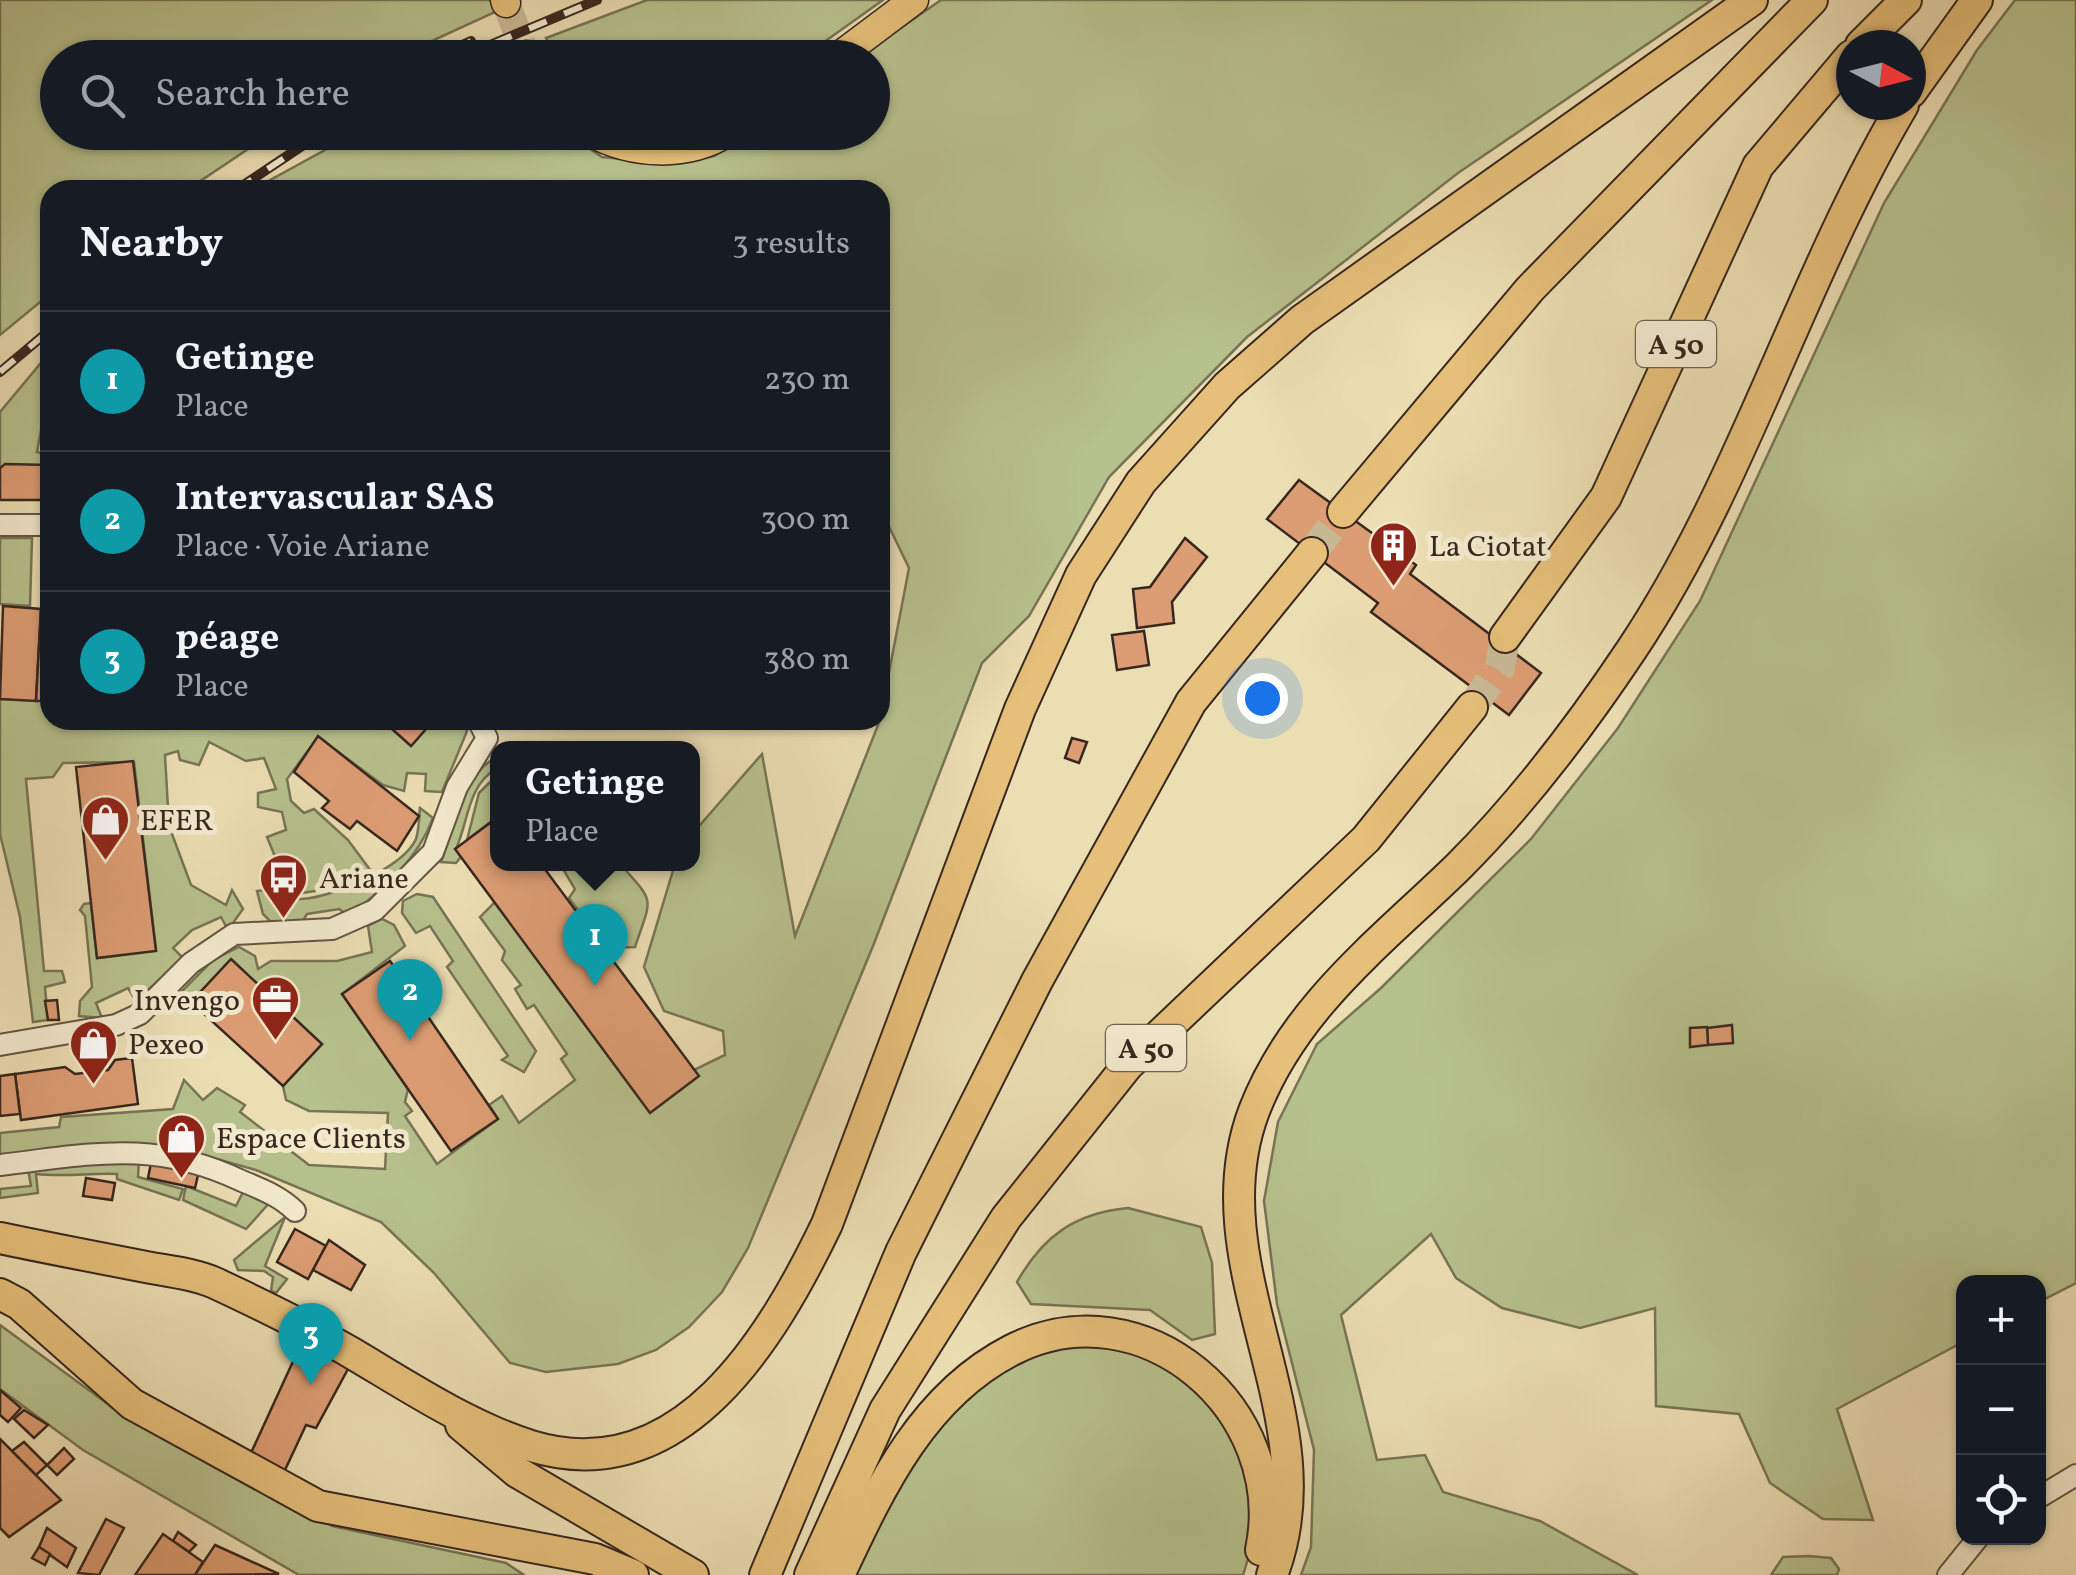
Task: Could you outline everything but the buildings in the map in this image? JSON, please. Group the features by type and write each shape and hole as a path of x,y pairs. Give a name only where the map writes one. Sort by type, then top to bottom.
{"highway":[{"path":"0,1238 210,1280 317,1334 429,1398 530,1446 571,1453 621,1451 660,1440 702,1410 799,1282 827,1224 1020,709 1081,575 1141,482 1227,386 1302,320 1752,0"},
{"path":"1343,512 1530,289 1812,0"},
{"path":"1876,30 1906,0"},
{"path":"1926,71 1977,0"},
{"name":"A 50","path":"1505,638 1606,497 1758,166 1836,74"},
{"path":"1272,1575 1286,1514 1288,1462 1238,1224 1239,1175 1253,1114 1281,1050 1340,977 1458,866 1523,798 1635,645 1677,571 1831,240 1895,120"},
{"path":"765,1575 901,1252 1037,981 1191,702 1312,553"},
{"name":"A 50","path":"810,1575 886,1410 1006,1218 1128,1065 1366,839 1472,706"},
{"path":"0,1294 18,1304 132,1404 318,1506 594,1559 633,1575"},
{"path":"839,1575 883,1481 946,1395 1014,1349 1052,1337 1084,1334 1123,1336 1169,1354 1211,1383 1238,1414 1256,1448 1266,1489 1266,1529 1254,1575"},
{"path":"429,1398 516,1472 693,1575"},
{"path":"465,1536 550,1575"}],"main road":[{"path":"861,40 914,0"}],"street":[{"path":"0,525 40,526"},
{"path":"0,1044 86,1034 128,1020 140,1014 191,963 234,934 332,929 375,910 433,852 483,730"},
{"path":"0,1165 124,1152 166,1154 216,1169 284,1200 295,1211"},
{"path":"2046,1493 2076,1476"},
{"path":"1948,1575 1972,1545"}],"green space":[{"path":"0,0 521,0 434,40 40,40 40,150 247,150 202,180 40,180 40,302 0,335"},
{"path":"647,0 883,0 827,40 546,38"},
{"path":"941,0 1712,0 1458,173 1247,337 1109,477 1029,616 982,663 873,946 748,1248 722,1292 689,1327 656,1350 618,1364 546,1372 510,1363 434,1273 381,1222 256,1170 192,1152 128,1145 0,1158 0,1133 59,1127 61,1117 173,1109 184,1080 203,1100 217,1088 245,1105 240,1112 309,1165 385,1169 388,1113 309,1111 286,1100 283,1086 322,1044 231,960 191,1002 182,991 213,960 239,947 255,956 258,969 271,961 337,961 372,952 368,926 382,919 394,925 405,946 342,994 408,1089 405,1102 412,1111 405,1116 437,1164 498,1119 489,1105 502,1096 519,1123 575,1080 561,1059 567,1054 534,1005 527,1009 515,989 521,985 502,960 505,951 480,917 495,902 694,1070 725,1055 723,1031 664,1011 644,967 673,871 700,871 700,825 762,754 795,936 876,730 890,730 890,668 909,568 890,529 890,180 270,180 325,150 592,150 602,157 669,164 714,156 724,150 890,150 890,40 883,40"},
{"path":"2015,0 2076,0 2076,1283 2046,1298 2046,1275 1956,1275 1956,1346 1837,1409 1873,1520 1823,1519 1770,1483 1739,1414 1656,1406 1655,1308 1580,1328 1502,1308 1456,1278 1431,1234 1341,1315 1377,1460 1425,1455 1443,1492 1540,1521 1638,1575 1301,1575 1311,1547 1314,1450 1277,1304 1264,1201 1278,1122 1317,1044 1381,988 1531,839 1618,728 1700,601 1884,203 1977,50"},
{"path":"40,364 40,466 0,469 0,412"},
{"path":"0,538 32,538 30,606 0,604"},
{"path":"0,699 40,701 40,730 393,730 411,746 425,730 467,731 442,792 425,791 426,774 407,773 404,791 383,785 318,737 287,779 291,801 304,813 314,809 348,840 371,871 327,889 325,880 319,882 322,890 295,894 264,880 264,874 278,864 267,837 286,830 282,812 258,807 258,793 276,789 264,758 246,761 209,742 199,765 180,760 178,751 165,755 169,826 191,885 226,905 232,890 243,909 228,930 221,917 192,930 173,948 183,958 136,1001 128,988 96,1003 102,1018 79,1016 80,1001 92,987 85,916 80,910 84,904 91,903 97,958 156,950 134,762 63,763 53,777 26,779 44,971 62,971 65,982 45,987 48,1020 33,1022 20,917 0,834"},
{"path":"490,762 490,773 474,794 456,849 461,857 456,863 441,862 468,788"},
{"path":"490,782 490,822 467,840 479,793"},
{"path":"420,808 433,818 418,848 387,884 349,916 339,909 307,914 302,922 270,921 263,914 257,891 295,899 314,897 365,879 397,860 416,839"},
{"path":"564,871 626,871 647,901 635,947 607,948 569,898 575,889"},
{"path":"417,894 433,897 536,1051 524,1072 502,1060 508,1056 447,967 453,961 430,926 416,933 402,913 403,901"},
{"path":"139,1159 138,1177 183,1189 179,1200 117,1179 117,1174 36,1174 38,1193 0,1198 0,1189 31,1186 28,1169"},
{"path":"186,1186 236,1206 244,1190 271,1201 246,1229 183,1200"},
{"path":"1128,1208 1201,1227 1212,1263 1215,1334 1192,1340 1150,1310 1031,1304 1017,1282 1050,1240 1076,1221"},
{"path":"285,1217 265,1266 287,1279 276,1293 271,1291 273,1277 264,1271 238,1270 234,1260"},
{"path":"0,1325 120,1413 332,1526 506,1563 524,1575 299,1575 83,1450 0,1389"},
{"path":"1087,1342 1125,1348 1200,1388 1250,1449 1251,1549 1243,1575 855,1575 897,1489 940,1419 969,1399 984,1380 1016,1360"},
{"path":"1783,1557 1831,1558 1839,1569 1837,1575 1771,1575"}],"tunnel":[{"path":"506,3 520,40"},
{"path":"1312,553 1343,512"},
{"path":"1472,707 1500,667 1505,637"}],"railway":[{"path":"502,40 597,0"},
{"path":"251,180 296,150"},
{"path":"0,372 40,338"}],"place":[{"name":"La Ciotat","path":"1394,588"},
{"name":"EFER","path":"105,862"},
{"name":"Ariane","path":"284,920"},
{"name":"Getinge","path":"595,986"},
{"name":"Intervascular SAS","path":"410,1041"},
{"name":"Invengo","path":"275,1042"},
{"name":"Pexeo","path":"93,1086"},
{"name":"Espace Clients","path":"181,1180"},
{"name":"péage","path":"311,1385"}]}
